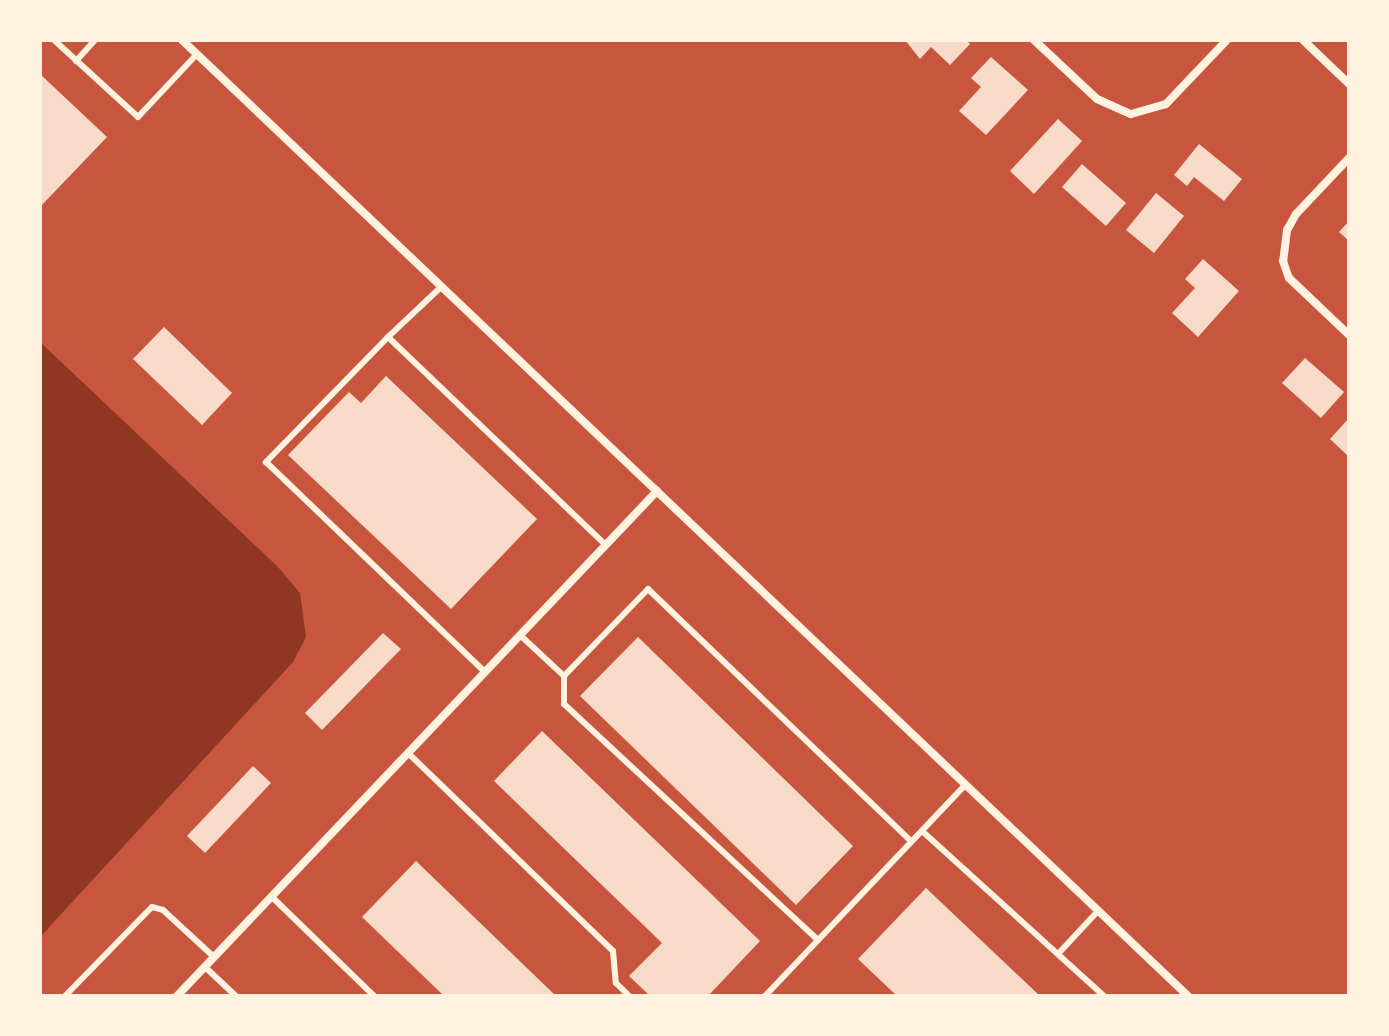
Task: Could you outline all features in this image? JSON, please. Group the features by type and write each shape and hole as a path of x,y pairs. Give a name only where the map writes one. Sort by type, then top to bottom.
{"street":[{"path":"182,40 1188,996"},
{"path":"1034,40 1097,99 1131,114 1166,104 1227,40"},
{"path":"1303,40 1349,84"},
{"path":"1349,158 1291,222 1283,261 1289,278 1349,335"},
{"path":"177,996 657,491"}],"lane":[{"path":"54,40 138,117 197,54"},
{"path":"76,61 95,40"},
{"path":"441,287 266,462 485,672"},
{"path":"388,337 606,545"},
{"path":"818,940 564,704 564,676 648,589 911,841"},
{"path":"520,635 564,676"},
{"path":"408,753 613,951 616,983 629,996"},
{"path":"765,996 965,785"},
{"path":"922,831 1104,996"},
{"path":"272,897 374,996"},
{"path":"65,996 152,907 163,910 214,957"},
{"path":"1058,954 1098,911"},
{"path":"205,967 236,996"}],"shaded area":[{"path":"40,342 278,567 300,593 306,637 293,662 40,937"}],"building":[{"path":"905,40 966,40 970,44 950,65 931,47 920,59"},
{"path":"991,57 1028,90 986,135 959,111 981,87 971,78"},
{"path":"40,74 107,137 40,207"},
{"path":"1058,119 1082,141 1034,194 1010,171"},
{"path":"1199,144 1242,179 1224,201 1194,177 1187,186 1174,175"},
{"path":"1082,164 1126,203 1106,226 1062,187"},
{"path":"1156,193 1184,216 1154,253 1126,230"},
{"path":"1349,221 1349,241 1339,232"},
{"path":"1203,259 1239,291 1198,337 1172,313 1195,288 1185,279"},
{"path":"164,327 232,393 202,425 133,359"},
{"path":"1305,358 1344,392 1321,418 1282,383"},
{"path":"386,376 537,519 451,609 288,455 349,392 361,403"},
{"path":"1349,418 1349,457 1330,439"},
{"path":"383,633 401,649 322,730 305,713"},
{"path":"638,637 853,846 796,905 580,696"},
{"path":"542,731 760,941 708,996 650,996 629,976 662,943 494,781"},
{"path":"253,766 271,783 205,853 187,836"},
{"path":"416,861 556,996 444,996 362,917"},
{"path":"926,888 1040,996 897,996 858,959"}]}
